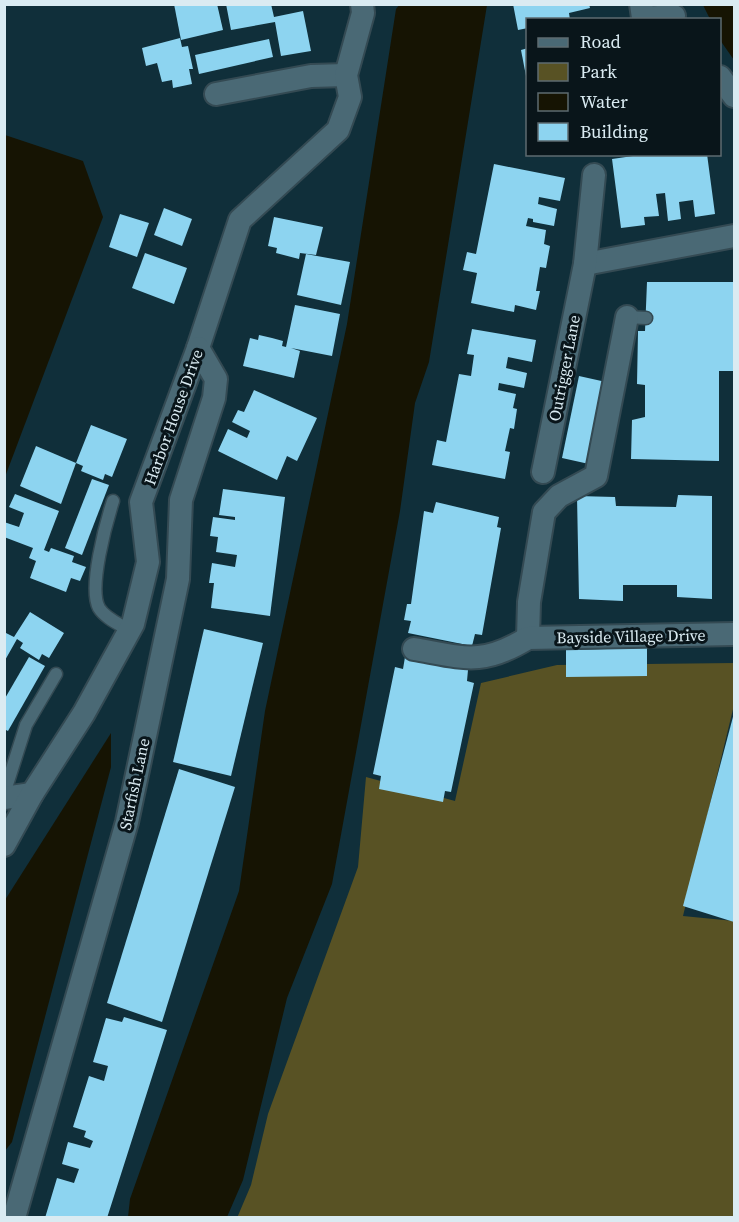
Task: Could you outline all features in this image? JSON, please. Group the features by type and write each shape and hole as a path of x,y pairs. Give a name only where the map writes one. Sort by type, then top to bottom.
{"street":[{"name":"Harbor House Drive","path":"4,845 32,794 84,713 129,630 148,562 141,502 198,348 240,220 338,130 350,97 346,75 363,13 362,4"},
{"path":"640,4 643,18 676,13"},
{"path":"216,94 311,76 346,75"},
{"path":"721,78 735,96"},
{"name":"Outrigger Lane","path":"543,472 585,264 594,175"},
{"path":"585,264 735,236"},
{"path":"528,638 529,602 544,512 559,496 596,476 636,317"},
{"name":"Starfish Lane","path":"14,1218 127,822 178,579 181,500 214,398 216,379 198,348"},
{"name":"Bayside Village Drive","path":"414,649 470,658 501,654 528,638 735,634"},
{"path":"4,796 32,794"}],"lane":[{"path":"113,501 102,539 96,597 98,607 105,615 129,630"},
{"path":"4,796 26,725 56,674"}],"green space":[{"path":"734,663 734,705 683,916 734,921 734,1217 237,1218 251,1185 268,1114 358,867 366,777 455,801 481,683 557,665"}],"water":[{"path":"400,4 487,5 429,362 415,403 400,511 332,884 287,998 243,1180 227,1217 128,1217 130,1199 239,891 265,711 347,324 396,9"},
{"path":"703,5 734,5 734,60 721,41 721,18 710,18"},
{"path":"5,135 83,161 103,217 5,477"},
{"path":"111,733 111,767 12,1142 5,1151 5,900"}],"building":[{"path":"174,4 217,4 223,30 181,40"},
{"path":"226,4 271,4 274,17 303,11 311,51 281,56 275,22 231,30"},
{"path":"513,4 589,4 590,8 569,13 570,18 526,18 526,28 518,30"},
{"path":"180,38 182,47 188,46 193,69 189,69 192,84 173,88 172,80 162,82 157,63 146,66 142,48"},
{"path":"269,39 273,57 199,74 195,55"},
{"path":"526,49 526,76 521,50"},
{"path":"633,156 707,156 715,214 695,217 693,200 679,202 681,219 668,221 665,193 656,194 659,216 644,217 645,225 621,228 612,159"},
{"path":"494,164 565,178 560,201 539,197 538,204 557,209 554,226 533,222 533,219 528,218 526,226 546,230 544,244 550,246 546,268 540,267 536,291 540,291 536,310 515,305 514,312 471,303 477,273 463,270 467,252 476,254"},
{"path":"164,208 192,219 182,246 154,235"},
{"path":"120,214 149,223 137,257 109,247"},
{"path":"274,217 323,227 316,255 300,253 299,259 276,253 277,248 268,246"},
{"path":"145,253 187,268 174,304 132,288"},
{"path":"306,254 350,262 341,305 297,295"},
{"path":"647,282 734,282 734,371 719,371 719,461 631,459 632,420 645,417 645,385 637,384 638,331 645,331"},
{"path":"295,305 340,314 332,356 291,348 300,351 294,378 243,366 250,338 258,340 259,335 272,338 283,341 282,346 286,347"},
{"path":"472,329 536,340 532,362 508,357 506,368 527,373 524,388 499,383 498,390 516,394 513,408 517,409 514,429 510,428 505,451 510,452 505,479 432,465 437,440 446,442 459,374 471,376 474,355 467,354"},
{"path":"579,376 606,382 589,464 562,458"},
{"path":"254,390 317,418 297,461 287,456 277,480 218,451 228,429 247,438 250,431 232,422 238,410 244,412"},
{"path":"91,425 127,439 112,477 105,474 103,480 81,471 83,466 76,463"},
{"path":"36,446 76,463 61,504 20,486"},
{"path":"92,479 109,485 82,555 65,548"},
{"path":"223,489 285,497 270,616 211,608 214,583 209,583 212,563 235,567 237,555 216,552 218,537 210,536 213,517 235,520 235,517 219,515"},
{"path":"15,494 59,511 44,550 49,552 51,548 74,556 72,562 86,567 80,581 71,578 66,592 30,578 36,561 29,558 33,548 4,537 4,522 19,527 24,513 9,507"},
{"path":"678,495 712,496 712,599 677,597 677,585 623,585 623,601 579,599 577,496 615,497 616,506 676,507"},
{"path":"436,502 499,517 497,527 501,528 482,635 475,634 472,646 408,633 411,621 404,620 407,604 411,604 424,511 433,513"},
{"path":"30,612 64,633 49,658 42,654 39,660 20,648 23,643 17,639 4,662 4,632 14,637"},
{"path":"204,629 263,643 231,776 173,762"},
{"path":"647,648 647,676 566,677 566,650"},
{"path":"29,657 45,666 8,731 4,729 4,700"},
{"path":"405,657 468,670 467,681 474,683 451,792 445,791 443,802 379,789 381,776 373,774 395,667 403,669"},
{"path":"734,713 734,922 683,906"},
{"path":"179,769 235,787 162,1022 107,1003"},
{"path":"124,1017 167,1030 107,1218 45,1218 57,1178 74,1183 79,1169 62,1164 68,1142 90,1148 93,1141 84,1137 86,1131 73,1127 89,1076 104,1081 108,1066 93,1062 106,1018 122,1022"}]}
